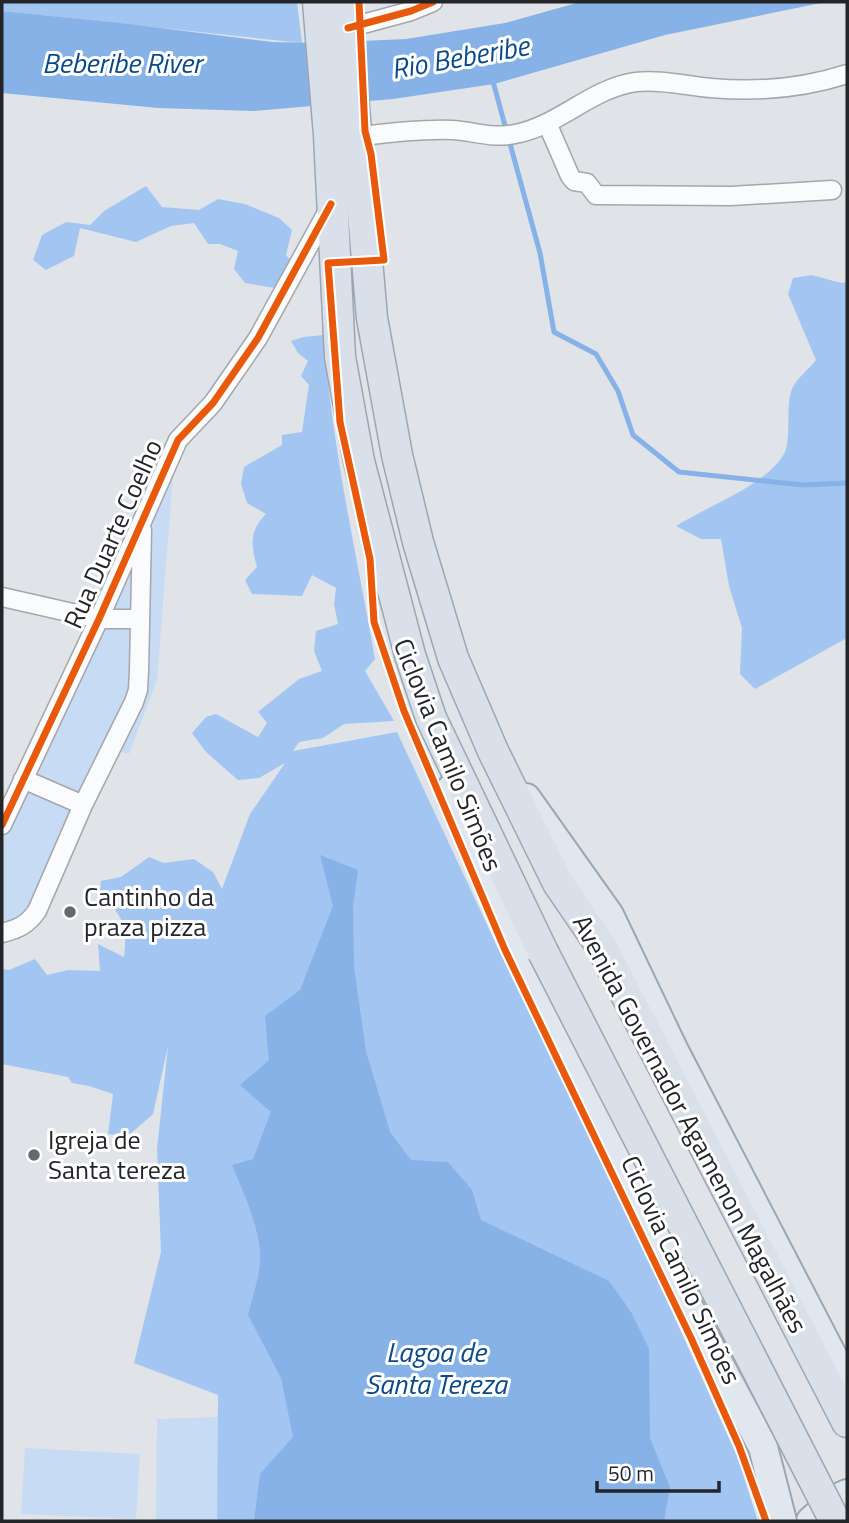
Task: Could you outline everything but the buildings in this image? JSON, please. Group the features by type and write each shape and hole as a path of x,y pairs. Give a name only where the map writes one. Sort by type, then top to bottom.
{"highway":[{"name":"Avenida Governador Agamenon Magalhães","path":"318,2 341,27 347,134 372,318 397,455 418,542 453,658 493,751 558,883 601,946 847,1422"},
{"name":"Avenida Governador Agamenon Magalhães","path":"347,134 331,204 340,357 359,461 410,655 431,718 543,952 835,1521"}],"main road":[{"name":"Avenida Governador Agamenon Magalhães","path":"431,718 455,799 483,867 689,1308 763,1447 782,1521"},
{"name":"Avenida Governador Agamenon Magalhães","path":"493,751 609,915 674,1051 847,1384"},
{"path":"811,1521 836,1499 847,1494"}],"street":[{"path":"341,27 411,11 433,2"},
{"path":"347,134 451,130 505,135 535,129 591,97 637,82 752,90 811,84 847,74"},
{"path":"547,122 570,176 574,181 587,183 596,195 731,196 832,191"},
{"name":"Rua Duarte Coelho","path":"2,825 99,619 178,440 213,403 257,338 331,204"},
{"name":"Rua Duarte Coelho","path":"2,933 29,923 37,911 83,805 138,690 142,520"},
{"path":"2,597 99,619 139,619"},
{"path":"23,779 83,805"}],"shaded area":[{"path":"2,2 297,2 302,43 2,11"},
{"path":"146,186 162,207 199,210 218,199 245,204 279,218 292,230 286,255 294,264 281,289 245,283 234,269 238,251 220,244 208,244 194,223 171,226 136,242 80,228 74,256 46,270 33,260 42,235 66,222 90,225 104,211"},
{"path":"812,275 841,283 847,282 847,638 755,689 740,674 742,628 729,586 721,539 701,539 676,526 764,476 784,454 788,441 792,389 816,360 788,294 793,278"},
{"path":"324,335 338,457 375,659 365,671 394,721 344,724 323,738 299,742 293,751 397,732 510,974 614,1183 737,1456 758,1521 217,1521 218,1395 134,1363 161,1252 157,1149 168,1046 153,1114 128,1136 108,1134 113,1094 72,1083 68,1077 2,1064 2,969 9,970 35,959 47,975 68,970 100,971 98,944 124,957 125,936 122,921 100,892 101,881 121,877 149,857 164,863 194,859 213,872 222,889 250,814 285,763 259,778 238,780 206,752 192,733 206,717 216,714 258,737 267,723 258,712 299,679 322,671 314,651 316,631 338,624 334,604 336,588 312,575 302,596 252,594 245,580 257,567 253,552 254,532 266,514 247,503 241,484 244,467 282,445 282,435 302,432 309,385 301,376 308,361 298,353 291,341"},
{"path":"173,475 157,680 129,754 111,749 65,830 20,940 2,934 2,841"},
{"path":"218,1417 217,1521 156,1521 157,1419"},
{"path":"25,1448 140,1454 136,1519 21,1514"}],"water":[{"name":"Beberibe River","path":"580,2 826,2 665,35 494,84 393,99 254,111 158,108 2,93 2,11 273,42 316,43 406,39 505,23"},
{"name":"Lagoa de Santa Tereza","path":"320,855 358,870 353,906 354,967 366,1051 390,1132 411,1160 448,1162 472,1190 481,1220 609,1281 631,1312 649,1349 650,1438 670,1487 664,1521 254,1521 260,1474 293,1437 281,1378 248,1315 258,1275 260,1250 251,1212 232,1165 253,1159 271,1112 240,1085 269,1060 265,1016 300,990 333,906"}],"waterway":[{"name":"Rio Beberibe","path":"492,78 540,253 554,332 596,354 618,391 633,435 679,472 803,485 847,483"}],"cycle path":[{"name":"Ciclovia Camilo Simões","path":"359,2 365,131 371,154 384,260 328,263 340,422 370,559 374,622 404,711 505,950 691,1338 739,1446 766,1521"},
{"path":"348,28 411,11 433,2"},
{"path":"2,825 99,619 178,440 213,403 258,338 331,204"}],"place":[{"name":"Cantinho da praza pizza","path":"70,912"},
{"name":"Igreja de Santa tereza","path":"34,1155"}]}
